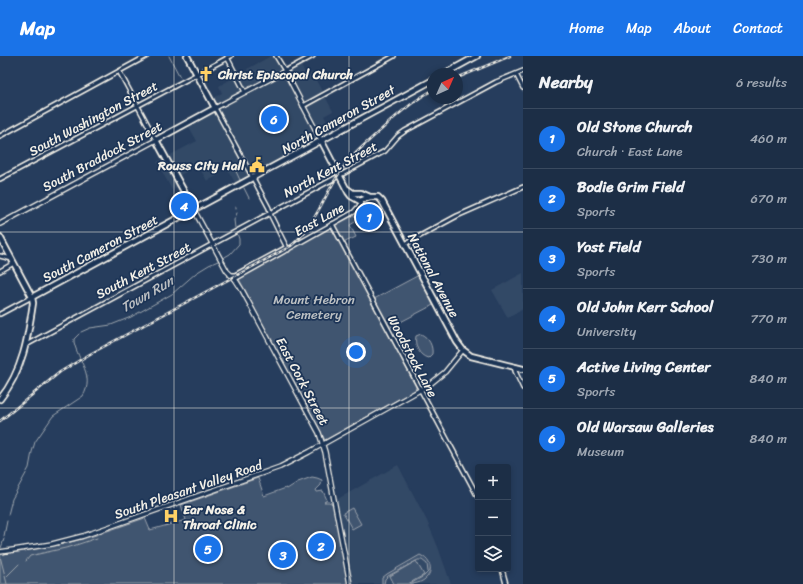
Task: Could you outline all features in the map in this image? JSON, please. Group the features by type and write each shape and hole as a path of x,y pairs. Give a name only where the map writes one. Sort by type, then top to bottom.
{"main road":[{"path":"187,56 215,108 285,71 346,188 360,198"},
{"path":"455,68 477,56"},
{"name":"North Cameron Street","path":"253,178 427,83"},
{"name":"South Braddock Street","path":"0,224 215,108"},
{"name":"East Cork Street","path":"156,140 212,244 230,275 235,279 242,290 317,430 322,445 350,584"},
{"name":"South Cameron Street","path":"32,297 253,178"},
{"name":"National Avenue","path":"360,198 378,197 382,201 457,342 463,350 471,356 517,368"},
{"path":"0,237 32,297 33,303 26,345 15,376 0,399"},
{"name":"South Pleasant Valley Road","path":"0,552 57,543 83,536 287,464 420,390 442,375 463,350"},
{"path":"517,368 523,369"}],"street":[{"path":"0,136 147,56"},
{"path":"276,56 285,71 313,56"},
{"path":"303,106 394,56"},
{"path":"228,57 245,92"},
{"name":"South Washington Street","path":"0,179 228,57"},
{"path":"119,71 156,140"},
{"name":"North Kent Street","path":"270,212 385,150 405,131 491,85 523,71"},
{"path":"516,74 523,88"},
{"path":"215,108 253,178 287,248"},
{"path":"405,244 457,216 523,186"},
{"name":"East Lane","path":"287,248 354,212 359,207 360,198"},
{"name":"South Kent Street","path":"26,345 270,212"},
{"name":"Woodstock Lane","path":"332,224 475,491"},
{"path":"230,275 235,275 287,248"},
{"path":"235,279 287,248"},
{"path":"0,256 13,261"},
{"path":"0,271 13,261"},
{"name":"South Cameron Street","path":"0,314 32,297"},
{"path":"517,368 515,371 523,388"},
{"path":"503,572 506,584"}],"shaded area":[{"path":"271,56 275,56 284,72 300,64 307,76 312,73 333,111 324,116 333,133 237,186 224,163 215,168 219,175 207,181 198,165 175,178 179,186 172,190 157,162 197,141 188,125 217,110 212,99 222,93 219,86 235,77 237,80 249,74 247,69"},
{"path":"523,273 523,309 508,318 492,290"},
{"path":"398,465 427,521 451,584 352,584 336,500"}],"green space":[{"path":"353,216 359,217 360,219 350,225 356,237 343,243 335,225"},
{"name":"Mount Hebron Cemetery","path":"332,227 416,387 415,390 325,440 239,277"},
{"path":"419,275 435,304 389,328 374,299"},
{"path":"421,334 431,345 432,354 428,358 422,355 418,350 416,336"},
{"path":"312,477 322,480 321,485 316,490 317,492 323,491 327,500 324,502 333,504 348,584 0,584 0,554 67,543 93,536 145,518 150,530 186,520 181,505 258,478 264,496 286,488 287,489 298,482"},
{"path":"352,508 361,524 352,529 343,513"},
{"path":"420,555 426,559 430,568 430,572 423,581 410,584 428,572 427,564 422,560 418,560 388,576 385,579 384,584 382,584 382,578 387,574"},
{"path":"416,561 424,575 408,584 394,584 390,576"}],"waterway":[{"name":"Town Run","path":"169,56 180,77"},
{"name":"Town Run","path":"233,165 240,180"},
{"name":"Town Run","path":"244,188 249,198"},
{"name":"Town Run","path":"235,228 234,220 237,213"},
{"name":"Town Run","path":"223,258 230,254 239,244 237,233"},
{"name":"Town Run","path":"81,332 90,328 111,325 131,317 172,294 196,273 218,261"},
{"name":"Town Run","path":"8,515 12,499 29,468 35,442 53,416 83,396 86,389 86,375 74,342 74,339 79,334"},
{"name":"Town Run","path":"4,536 7,521"},
{"path":"26,561 30,556 70,547 97,538"},
{"name":"Town Run","path":"1,548 4,539"},
{"name":"Town Run","path":"0,556 7,584"},
{"path":"7,576 19,564"}],"railway":[{"path":"463,76 510,56"},
{"path":"0,421 60,372 90,354 291,246 306,231 338,175 353,156 400,113 427,93"}],"place":[{"name":"Christ Episcopal Church","path":"206,74"},
{"name":"Old Warsaw Galleries","path":"274,119"},
{"name":"Rouss City Hall","path":"257,165"},
{"name":"Old John Kerr School","path":"184,206"},
{"name":"Old Stone Church","path":"369,217"},
{"name":"Ear Nose & Throat Clinic","path":"171,516"},
{"name":"Bodie Grim Field","path":"321,546"},
{"name":"Active Living Center","path":"208,549"},
{"name":"Yost Field","path":"283,555"}]}
